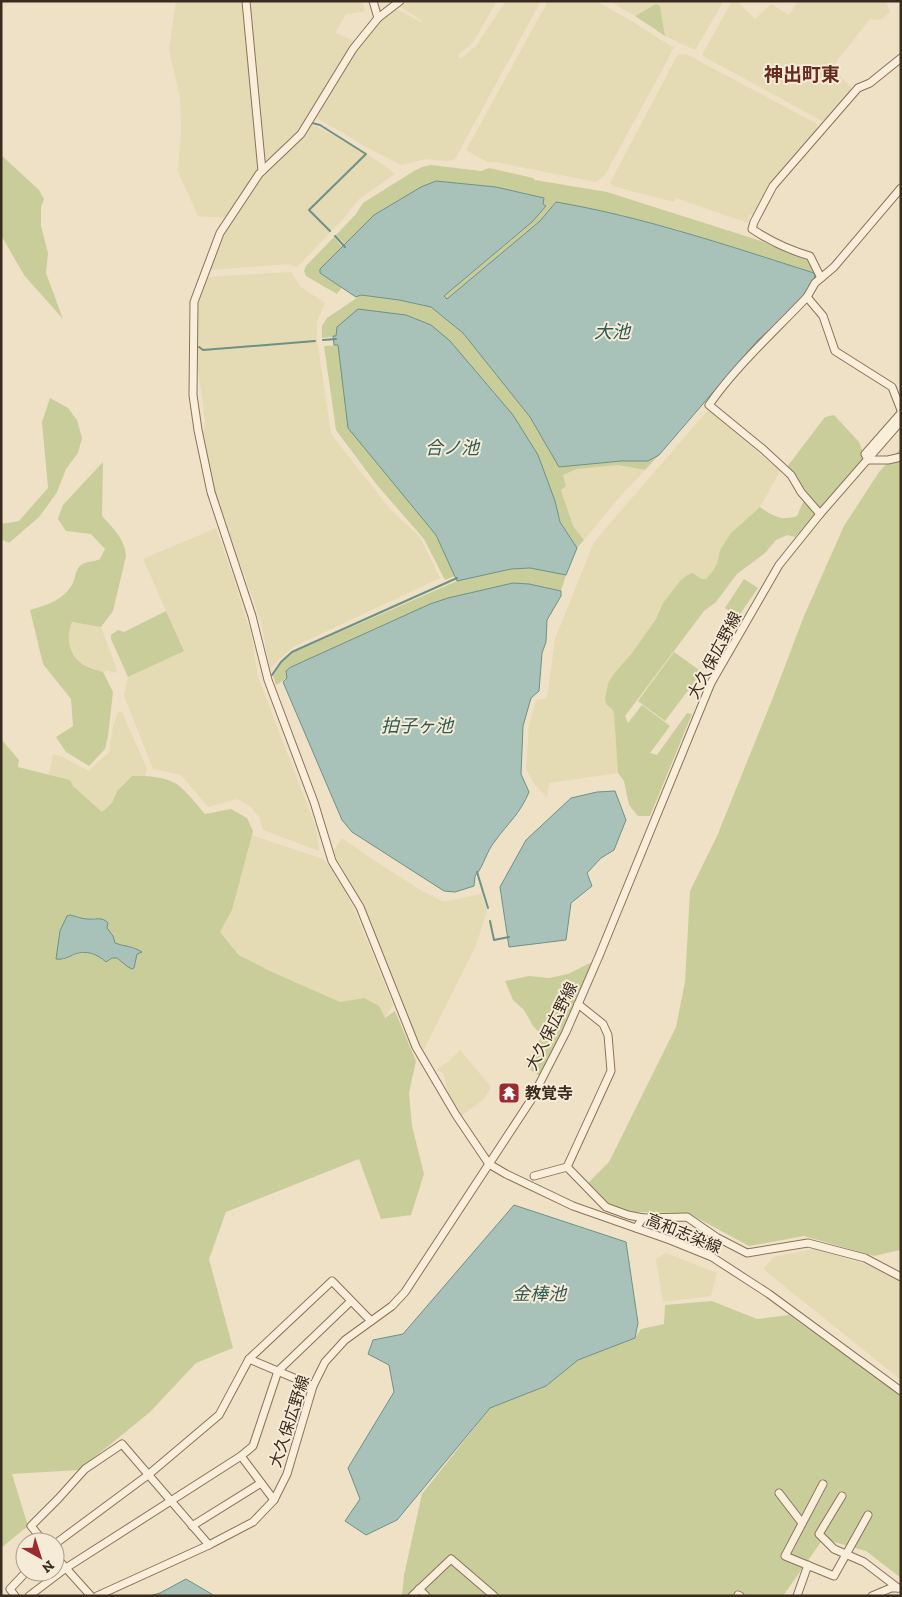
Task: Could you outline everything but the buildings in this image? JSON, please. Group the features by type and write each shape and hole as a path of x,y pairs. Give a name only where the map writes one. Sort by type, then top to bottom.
{"street":[{"path":"246,1 262,171"},
{"path":"373,1 378,18"},
{"path":"400,1 378,18 353,49 301,134 262,171 220,233 194,302 194,396 198,430 211,492 241,582 268,680 314,802 332,861 360,907 416,1047 456,1115 490,1164"},
{"path":"821,278 810,256 793,251 765,237 752,229 754,222 773,186 858,88 870,83 901,58"},
{"path":"820,514 801,492 791,475 709,405 718,391 807,297 815,283 834,267 901,188"},
{"path":"807,297 824,316 835,351 892,387 901,412 865,454 868,460 901,458"},
{"name":"大久保広野線","path":"97,1596 209,1545 253,1522 274,1500 287,1474 313,1386 325,1362 345,1340 392,1306 405,1292 531,1100 566,1032 599,956 711,683 779,566 820,514 901,421"},
{"path":"567,1167 611,1071 608,1035 603,1024 578,1004"},
{"name":"高和志染線","path":"490,1164 506,1174 573,1206 712,1257 777,1300 901,1391"},
{"path":"534,1176 567,1167"},
{"path":"567,1167 606,1207 628,1215 643,1218 687,1217 716,1237 748,1253 808,1243 865,1258 901,1277"},
{"path":"636,1228 643,1218"},
{"path":"65,1537 148,1475 219,1415 249,1359 332,1280 371,1321"},
{"path":"29,1596 66,1568 253,1446 278,1371 351,1301"},
{"path":"249,1359 313,1386"},
{"path":"36,1532 31,1526 85,1469 122,1444 209,1545"},
{"path":"240,1456 274,1500"},
{"path":"192,1526 261,1483"},
{"path":"823,1484 785,1556 834,1576 868,1515"},
{"path":"779,1494 802,1523"},
{"path":"842,1496 819,1534 834,1550 864,1562 899,1587"},
{"path":"412,1596 451,1560 494,1596"},
{"path":"797,1596 808,1566"},
{"path":"66,1568 91,1596"},
{"path":"15,1596 10,1588 16,1582"},
{"path":"872,1596 891,1588 899,1587"},
{"path":"892,1596 899,1587"},
{"path":"419,1589 426,1596"}],"shaded area":[{"path":"176,1 362,1 365,11 346,14 336,33 356,42 299,132 262,171 227,218 198,216 178,172 181,130 180,98 169,50"},
{"path":"407,1 497,1 473,42 458,55 460,59 475,47 506,1 541,1 455,159 450,161 426,159 401,165 314,117 340,71 373,26 397,9 421,22 423,21 400,7"},
{"path":"548,1 596,1 674,48 605,175 596,182 496,162 487,162 466,150"},
{"path":"609,1 724,1 695,50 665,36 660,6 657,4 635,16"},
{"path":"732,1 737,1 755,19 771,4 789,15 798,1 886,1 890,12 880,20 870,19 832,67 853,90 827,120 822,121 703,56"},
{"path":"678,54 686,54 817,124 818,129 771,183 756,216 749,214 748,223 676,198 674,202 612,186 610,183"},
{"path":"311,124 344,140 395,174 359,199 344,218 297,267 289,264 209,270 224,234 262,176 303,138"},
{"path":"291,272 301,287 325,303 317,322 317,339 331,434 390,509 420,537 440,578 293,647 270,668 261,622 214,491 203,432 205,421 198,369 194,304 208,277"},
{"path":"708,410 780,471 760,507 731,533 720,550 717,564 712,572 706,579 701,579 663,603 656,619 632,653 613,675 606,704 613,710 614,715 618,773 549,783 547,797 534,784 526,769 529,725 536,700 547,698 555,639 594,542"},
{"path":"618,465 645,470 621,495 584,540 573,526 561,489 566,486 563,475 577,469"},
{"path":"216,528 251,634 258,677 316,828 319,851 263,830 259,817 251,807 237,799 208,807 181,775 153,769 124,696 128,677 184,651 143,559"},
{"path":"72,622 101,627 117,670 115,673 107,670 103,672 81,663 69,647 68,631"},
{"path":"118,712 122,712 147,769 145,776 132,776 117,791 112,803 102,812 73,786 70,780 49,775 53,754 61,756 89,771 109,752 113,726"},
{"path":"251,835 323,859 332,869 356,914 393,1005 385,1018 364,998 340,1002 270,971 240,955 220,932 232,910"},
{"path":"342,838 422,891 444,902 481,894 487,912 475,948 423,1051 414,1034 360,899 333,852"},
{"path":"460,1050 491,1087 484,1099 461,1116 449,1095 443,1073 436,1070 448,1062"},
{"path":"814,1249 869,1265 901,1281 901,1380 763,1269 774,1257"},
{"path":"666,1253 717,1273 711,1296 663,1302 656,1259"}],"green space":[{"path":"656,4 660,6 665,36 635,16"},
{"path":"1,155 39,190 44,199 41,207 41,226 48,253 46,273 63,319 24,275 1,235"},
{"path":"431,165 481,171 489,168 535,180 607,192 761,241 806,259 812,264 814,273 675,229 556,202 540,221 447,300 444,296 532,222 543,204 544,198 496,187 436,181 421,187 374,215 345,244 336,235 356,214 363,203 414,171"},
{"path":"334,237 342,247 320,269 320,273 342,287 337,294 306,276 304,271 306,266"},
{"path":"361,295 431,307 463,333 530,417 559,467 621,461 648,461 659,455 645,470 618,465 577,469 563,475 566,486 561,490 573,526 584,540 577,548 560,522 555,501 336,336 322,338 322,326 327,318"},
{"path":"338,345 349,428 436,535 455,576 445,580 424,539 377,485 336,430 324,346"},
{"path":"50,398 68,408 77,420 82,438 78,453 66,469 57,492 39,517 9,543 1,539 1,524 19,521 48,488 42,422"},
{"path":"834,415 859,442 865,457 820,508 787,467 825,417"},
{"path":"901,448 901,1248 900,1250 874,1256 804,1236 749,1246 688,1213 629,1212 611,1205 588,1183 609,1162 676,1027 685,982 690,891 717,836 804,616 844,526 879,472"},
{"path":"103,462 102,516 121,539 126,556 113,611 101,627 72,622 69,633 69,644 73,654 86,666 103,672 113,692 105,749 89,766 66,752 56,737 73,726 71,699 43,664 30,610 49,604 65,594 73,583 79,566 100,559 105,549 91,534 66,531 58,519 63,505"},
{"path":"804,500 816,514 795,537 787,535 776,540 765,553 737,574 716,602 704,611 625,716 628,723 642,705 670,726 650,753 657,755 687,713 692,714 650,816 638,816 629,805 624,781 618,773 614,714 613,710 606,704 605,699 608,684 656,619 663,603 681,580 693,573 701,579 706,579 712,572 717,564 720,550 731,533 760,507 777,517 786,518 797,516"},
{"path":"530,568 566,575 561,591 529,584 287,678 276,685 273,675 281,663 292,653 457,581 511,569"},
{"path":"744,579 758,588 738,617 725,608"},
{"path":"166,611 184,651 128,677 111,639 111,635 118,630 124,632"},
{"path":"674,652 702,672 665,721 638,701"},
{"path":"1,739 19,760 18,767 70,780 73,786 102,812 112,803 117,791 132,776 143,776 160,778 175,783 186,792 205,814 231,809 247,818 253,831 232,910 220,932 239,955 270,971 340,1002 364,998 379,1006 385,1018 395,1011 416,1061 409,1093 412,1126 424,1174 411,1215 381,1219 359,1159 226,1212 209,1259 233,1348 196,1363 150,1412 79,1470 12,1474 28,1526 21,1532 15,1532 15,1537 1,1548","holes":["70,915 87,920 95,918 109,932 115,943 134,947 137,954 134,968 128,967 117,958 112,958 106,962 95,955 85,953 62,960"]},
{"path":"592,962 570,1016 540,1076 525,1067 542,1035 533,1026 524,1010 513,1000 505,981 529,976 549,978 568,974"},
{"path":"712,1301 757,1319 789,1315 901,1396 901,1578 866,1551 823,1539 783,1596 402,1596 404,1575 422,1494 490,1408 546,1386 578,1360 635,1338 641,1329 664,1324 665,1305"}],"water":[{"name":"大池","path":"436,181 496,187 544,198 543,204 546,206 532,222 444,296 447,299 540,221 556,202 589,208 686,233 814,273 815,277 799,303 758,340 659,455 648,461 621,461 559,467 530,417 463,333 431,307 399,300 361,295 356,297 320,273 320,269 374,215 421,187"},
{"name":"合ノ池","path":"358,309 406,315 431,325 450,341 513,415 538,455 555,501 560,522 577,548 566,575 530,568 511,569 457,581 436,535 348,428 338,345 334,345 333,336 336,336 337,327"},
{"name":"拍子ヶ池","path":"513,583 529,584 561,591 561,596 547,620 539,691 531,698 523,726 521,774 529,792 518,812 492,845 475,876 474,886 455,892 444,891 352,832 342,820 283,682 287,678 286,671 291,667 430,604"},
{"path":"615,791 626,820 614,850 601,858 587,873 592,886 571,903 566,940 509,947 500,887 526,840 571,798 597,792"},
{"path":"67,916 106,921 108,923 107,928 113,936 115,943 142,952 137,954 134,968 128,967 117,958 112,958 106,962 88,953 79,953 64,959 56,959 60,931"},
{"name":"金棒池","path":"514,1205 626,1242 638,1323 635,1338 578,1360 546,1386 490,1408 397,1520 366,1535 345,1521 360,1499 348,1468 394,1392 389,1365 368,1354 373,1340 403,1334"},
{"path":"186,1579 215,1596 149,1596 160,1593"}],"waterway":[{"path":"312,123 320,125 366,154 309,210 330,231"},
{"path":"335,236 345,247"},
{"path":"323,340 336,339"},
{"path":"199,347 203,350 315,341"},
{"path":"272,675 281,662 292,652 457,578"},
{"path":"477,872 488,908"},
{"path":"490,921 494,940 509,937"}],"place":[{"name":"教覚寺","path":"509,1093"}],"district":[{"name":"神出町東","path":"802,74"}]}
